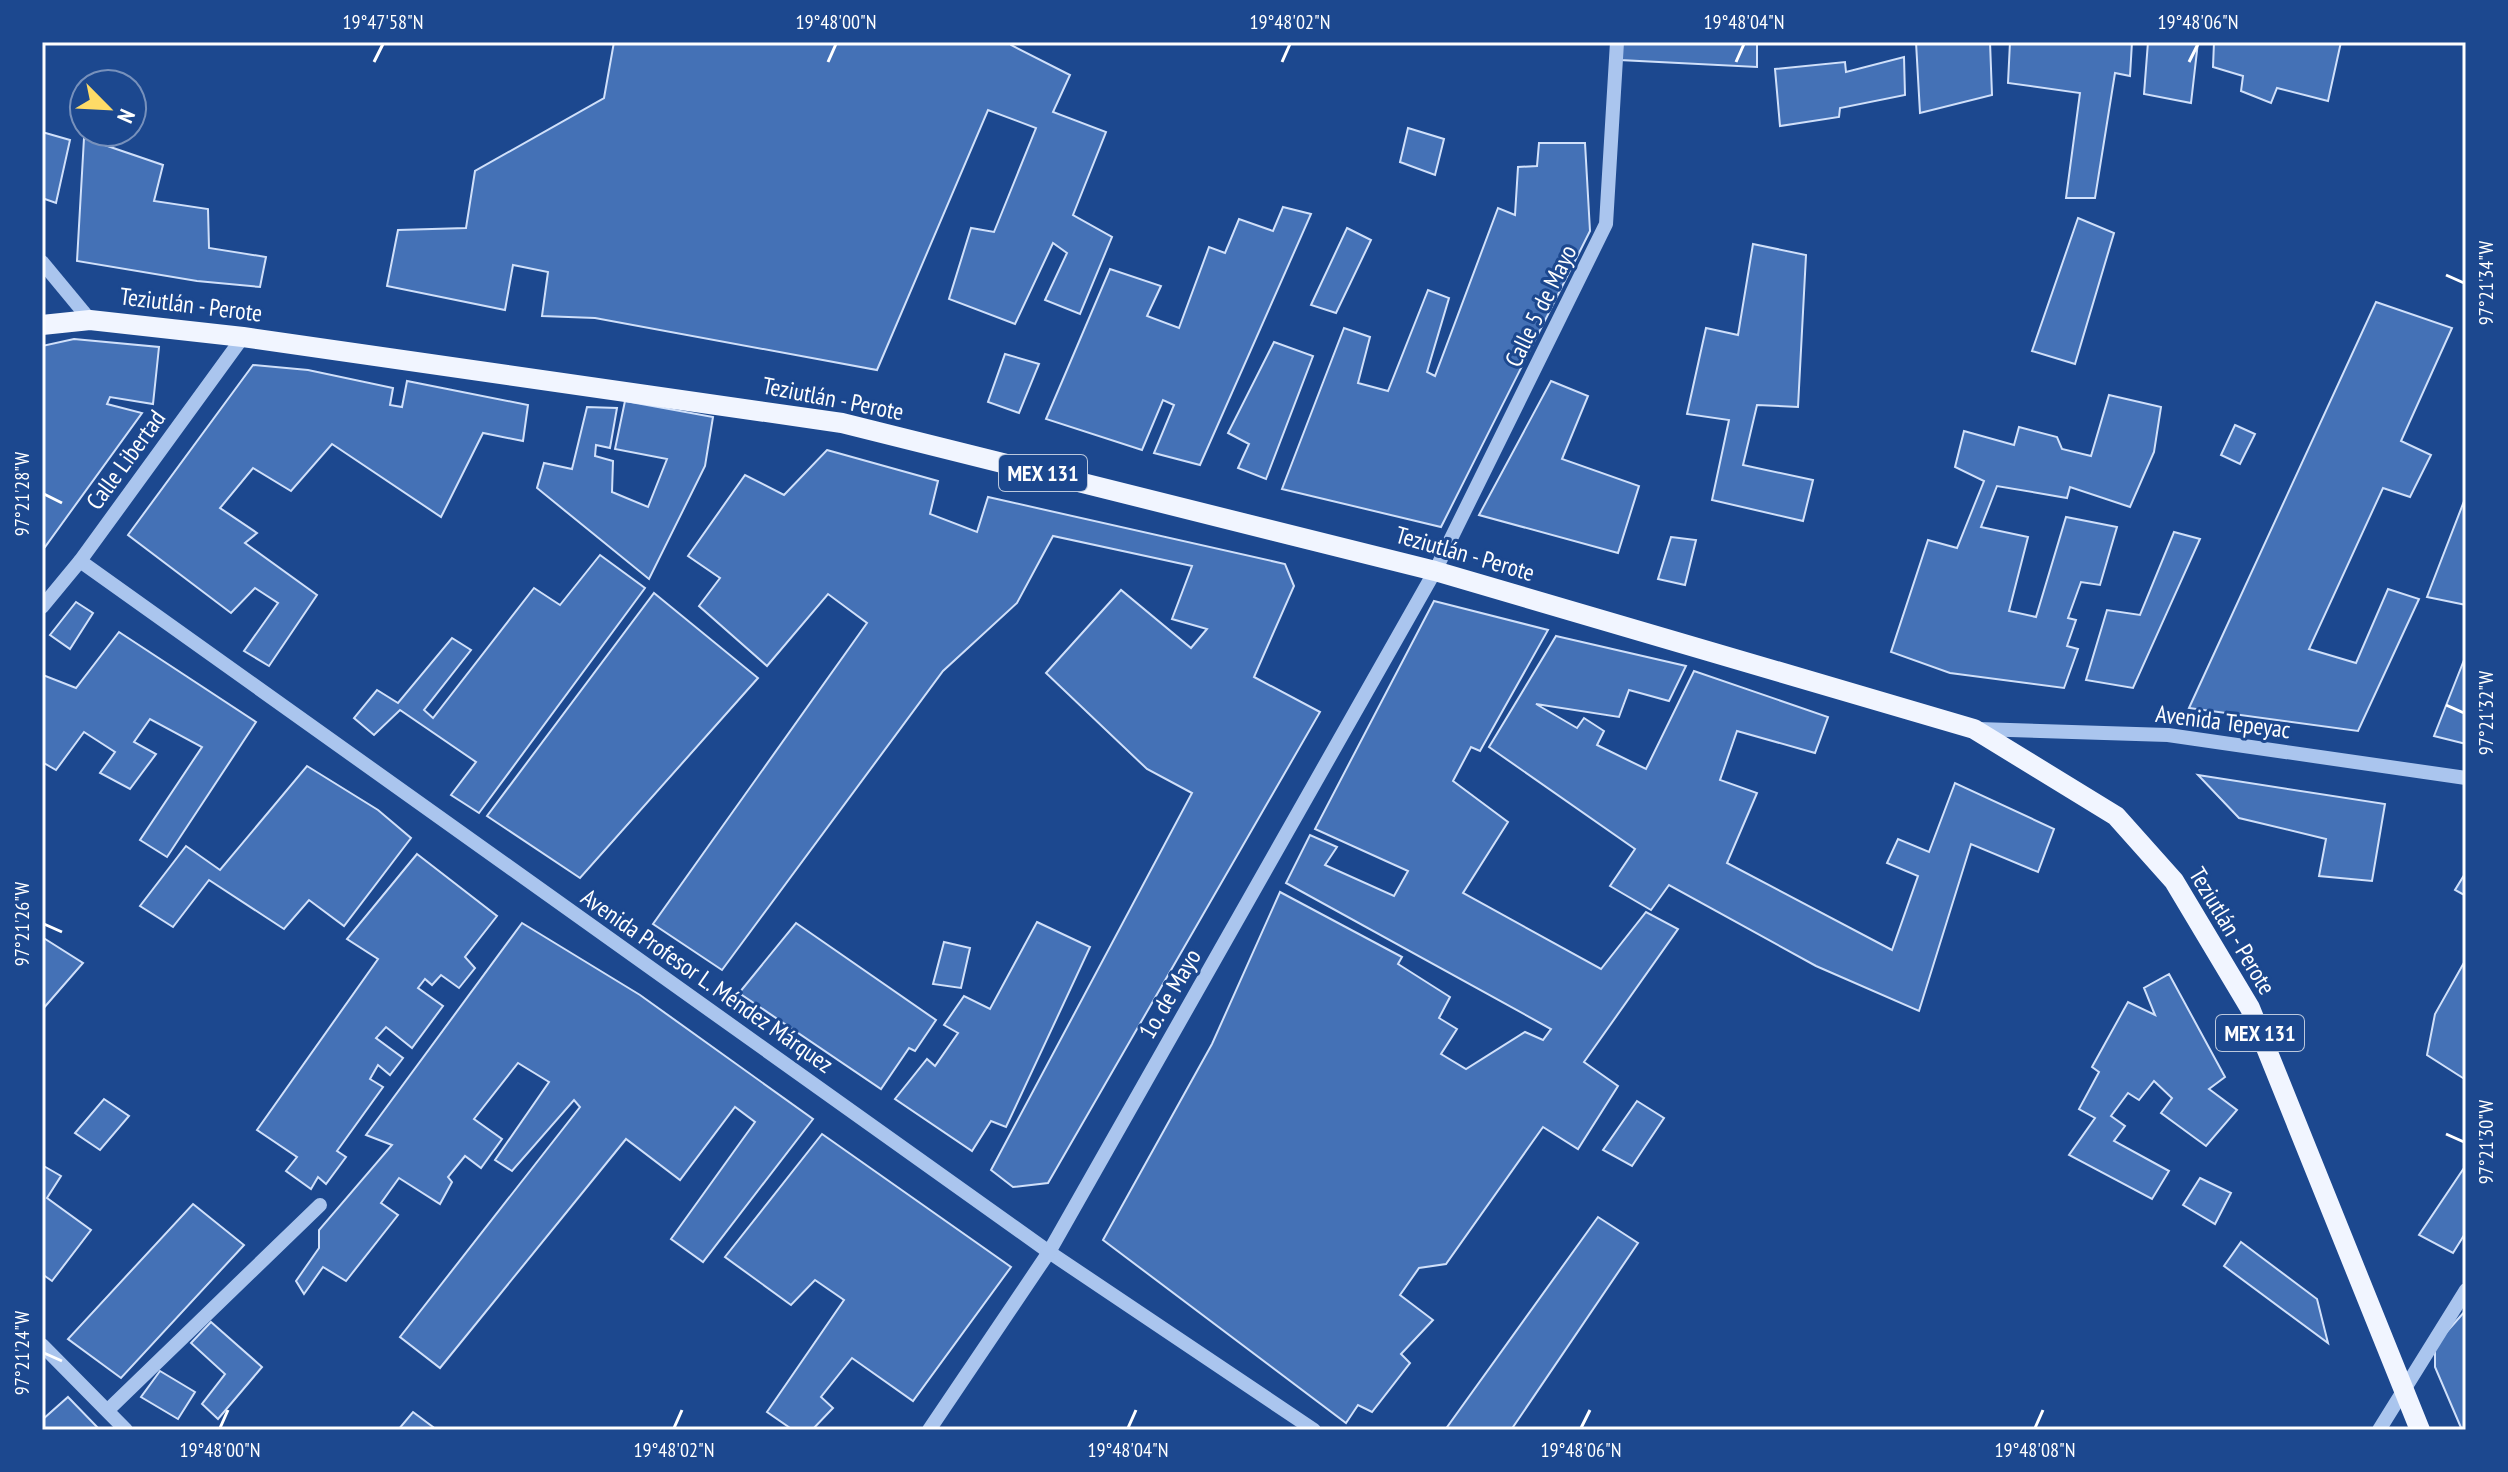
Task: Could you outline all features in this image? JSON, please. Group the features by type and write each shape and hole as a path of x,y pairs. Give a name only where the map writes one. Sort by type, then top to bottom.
{"main road":[{"name":"Teziutlán - Perote","path":"90,320 243,337 842,423 1435,571 1974,729 2116,816 2174,881 2250,1008 2420,1430"},
{"name":"MEX 131","path":"42,325 90,320"}],"street":[{"name":"Calle 5 de Mayo","path":"1435,571 1606,224 1617,42"},
{"path":"42,262 90,320"},
{"name":"Calle Libertad","path":"42,607 80,561 243,337"},
{"name":"Avenida Profesor L. Méndez Márquez","path":"80,561 1049,1252 1314,1430"},
{"name":"1o. de Mayo","path":"929,1430 1049,1252 1435,571"},
{"name":"Avenida Tepeyac","path":"1974,729 2168,735 2466,778"},
{"path":"108,1410 320,1205"},
{"path":"2379,1430 2466,1290"},
{"path":"42,1345 126,1430"}],"building":[{"path":"614,42 1011,42 1011,45 1070,75 1053,112 1106,132 1073,215 1112,237 1080,314 1045,300 1067,253 1053,243 1015,324 949,299 971,228 994,232 1036,128 988,110 877,370 595,318 542,316 548,272 513,265 505,310 387,286 398,230 466,228 475,171 604,98"},
{"path":"1621,42 1757,42 1757,67 1620,60"},
{"path":"1916,42 1990,42 1992,95 1920,113"},
{"path":"2010,42 2132,42 2130,76 2115,73 2095,198 2066,198 2080,93 2008,83"},
{"path":"2148,42 2198,42 2191,103 2144,94"},
{"path":"2214,42 2341,42 2328,101 2277,88 2271,103 2241,91 2243,76 2213,67"},
{"path":"1904,57 1905,95 1840,108 1839,117 1780,126 1775,69 1845,62 1846,72"},
{"path":"1408,128 1444,139 1435,175 1400,162"},
{"path":"42,132 68,139 68,148 56,203 42,198"},
{"path":"1539,143 1585,143 1590,231 1441,527 1282,489 1344,328 1370,337 1358,383 1388,391 1428,290 1449,298 1427,372 1435,376 1498,208 1515,215 1518,167 1537,166"},
{"path":"83,148 113,148 163,165 154,201 208,209 209,248 266,257 260,287 197,281 77,261"},
{"path":"1283,207 1311,214 1200,465 1154,453 1174,405 1163,400 1142,450 1046,419 1110,269 1161,286 1147,316 1179,328 1209,247 1225,253 1239,219 1273,231"},
{"path":"2078,218 2114,233 2075,364 2032,351"},
{"path":"1347,228 1371,240 1336,313 1311,305"},
{"path":"1753,244 1806,255 1798,407 1757,405 1743,465 1813,480 1803,521 1712,500 1729,420 1687,414 1706,328 1738,335"},
{"path":"2376,302 2452,328 2401,441 2431,455 2410,497 2383,488 2309,649 2356,663 2388,589 2419,599 2358,731 2189,708"},
{"path":"74,339 159,347 153,404 110,397 107,404 142,413 45,547 42,546 42,346"},
{"path":"1274,342 1313,356 1266,479 1238,468 1249,444 1228,433"},
{"path":"1005,354 1039,364 1019,413 988,402"},
{"path":"253,365 308,370 393,388 390,405 402,407 407,381 528,405 523,441 483,433 441,517 332,444 291,491 253,468 220,508 257,533 245,543 317,595 269,666 244,651 278,603 255,588 231,613 128,535"},
{"path":"1551,381 1588,396 1562,459 1639,486 1618,553 1479,515"},
{"path":"2109,395 2161,407 2154,452 2130,507 2070,487 2067,498 1997,486 1981,527 2028,537 2009,611 2036,617 2066,517 2117,527 2100,585 2081,582 2068,618 2076,620 2067,646 2078,649 2064,688 1950,673 1891,652 1928,540 1957,548 1984,481 1955,467 1964,431 2014,445 2019,427 2057,437 2062,449 2091,456"},
{"path":"625,401 713,417 705,466 649,579 537,488 544,463 572,469 587,407 617,408 610,448 596,445 595,456 613,461 612,492 648,507 667,459 615,449"},
{"path":"2235,425 2255,434 2240,464 2221,455"},
{"path":"827,450 938,481 930,514 977,532 988,497 1285,564 1294,586 1254,677 1320,712 1048,1183 1013,1187 991,1170 1192,793 1147,769 1046,673 1121,590 1191,648 1207,629 1172,619 1192,566 1053,536 1017,603 943,671 722,970 653,924 867,623 828,594 767,666 699,606 720,578 688,556 745,475 784,495"},
{"path":"2466,496 2466,605 2427,597"},
{"path":"2174,532 2200,539 2133,688 2086,680 2107,610 2140,615"},
{"path":"1671,537 1696,540 1685,585 1658,579"},
{"path":"600,555 645,588 479,813 451,795 476,762 400,710 374,735 354,718 377,690 398,703 452,638 471,650 424,710 433,718 534,588 560,605"},
{"path":"654,593 758,678 580,878 487,816"},
{"path":"1434,601 1548,630 1480,751 1471,747 1453,781 1508,822 1463,893 1601,969 1646,912 1678,929 1584,1062 1618,1086 1578,1149 1543,1127 1446,1264 1419,1268 1400,1295 1433,1320 1401,1354 1410,1363 1372,1412 1358,1405 1346,1423 1103,1240 1212,1044 1280,892 1402,957 1398,964 1450,997 1439,1018 1457,1029 1441,1054 1466,1069 1525,1032 1543,1040 1551,1029 1286,883 1310,835 1337,847 1325,865 1394,896 1408,871 1315,829"},
{"path":"76,602 93,613 70,649 50,635"},
{"path":"119,632 256,722 167,857 140,840 202,747 150,719 134,742 156,754 130,789 100,773 115,752 84,732 56,770 42,762 43,675 76,688"},
{"path":"1556,636 1686,666 1669,701 1629,690 1619,717 1536,704 1577,728 1584,718 1604,731 1597,745 1646,769 1694,671 1828,717 1815,753 1737,731 1720,780 1757,793 1727,863 1892,950 1918,876 1887,863 1898,839 1929,852 1955,783 2054,829 2038,872 1971,844 1919,1011 1816,966 1669,885 1651,910 1610,886 1635,849 1489,747"},
{"path":"2466,655 2466,744 2434,736"},
{"path":"307,766 378,810 411,838 344,926 309,900 284,929 209,880 173,927 140,906 186,846 220,870"},
{"path":"2198,775 2385,804 2372,881 2319,876 2326,839 2239,818"},
{"path":"417,854 497,916 465,957 475,968 459,988 441,975 432,985 425,979 418,988 443,1006 412,1048 386,1027 376,1038 403,1058 390,1075 378,1065 370,1079 383,1087 337,1151 346,1157 326,1184 318,1177 311,1189 286,1171 297,1157 257,1130 378,959 347,939"},
{"path":"2466,872 2466,896 2455,890"},
{"path":"1037,922 1090,947 1006,1127 991,1121 972,1151 895,1099 927,1059 935,1066 958,1033 944,1025 964,996 990,1009"},
{"path":"522,923 640,995 813,1119 703,1262 671,1239 755,1122 735,1107 680,1180 626,1139 440,1368 400,1337 580,1107 574,1100 512,1171 495,1160 549,1082 518,1063 474,1119 502,1139 481,1168 465,1156 448,1177 452,1182 440,1204 399,1178 381,1203 398,1215 346,1281 323,1267 304,1294 296,1281 319,1248 319,1230 392,1145 366,1135"},
{"path":"796,923 936,1020 915,1051 909,1048 881,1089 739,993"},
{"path":"42,937 83,963 42,1010"},
{"path":"944,942 970,948 961,988 933,984"},
{"path":"2466,959 2466,1080 2427,1055 2435,1014"},
{"path":"2169,974 2225,1077 2209,1089 2237,1110 2206,1146 2161,1113 2172,1098 2154,1081 2139,1100 2128,1093 2111,1116 2125,1126 2114,1141 2169,1171 2152,1199 2069,1155 2095,1118 2079,1109 2099,1072 2092,1067 2128,1002 2155,1015 2144,988"},
{"path":"104,1099 129,1116 100,1150 75,1133"},
{"path":"1637,1101 1664,1118 1632,1166 1603,1150"},
{"path":"822,1134 1011,1267 913,1401 852,1358 821,1397 833,1408 812,1430 793,1430 767,1412 844,1300 815,1280 791,1305 725,1257"},
{"path":"42,1165 61,1176 47,1198 91,1230 52,1281 42,1274"},
{"path":"2466,1165 2466,1232 2453,1253 2419,1235"},
{"path":"2200,1178 2231,1193 2215,1224 2183,1205"},
{"path":"193,1204 244,1245 121,1378 68,1339"},
{"path":"1598,1217 1638,1243 1511,1430 1445,1430"},
{"path":"2241,1242 2317,1299 2328,1343 2224,1266"},
{"path":"2466,1310 2466,1430 2462,1430 2435,1367 2435,1345"},
{"path":"211,1322 262,1367 218,1419 202,1404 225,1374 191,1343"},
{"path":"160,1371 195,1392 178,1419 141,1397"},
{"path":"68,1397 100,1430 42,1430 42,1420"},
{"path":"413,1412 437,1430 398,1430"}]}
